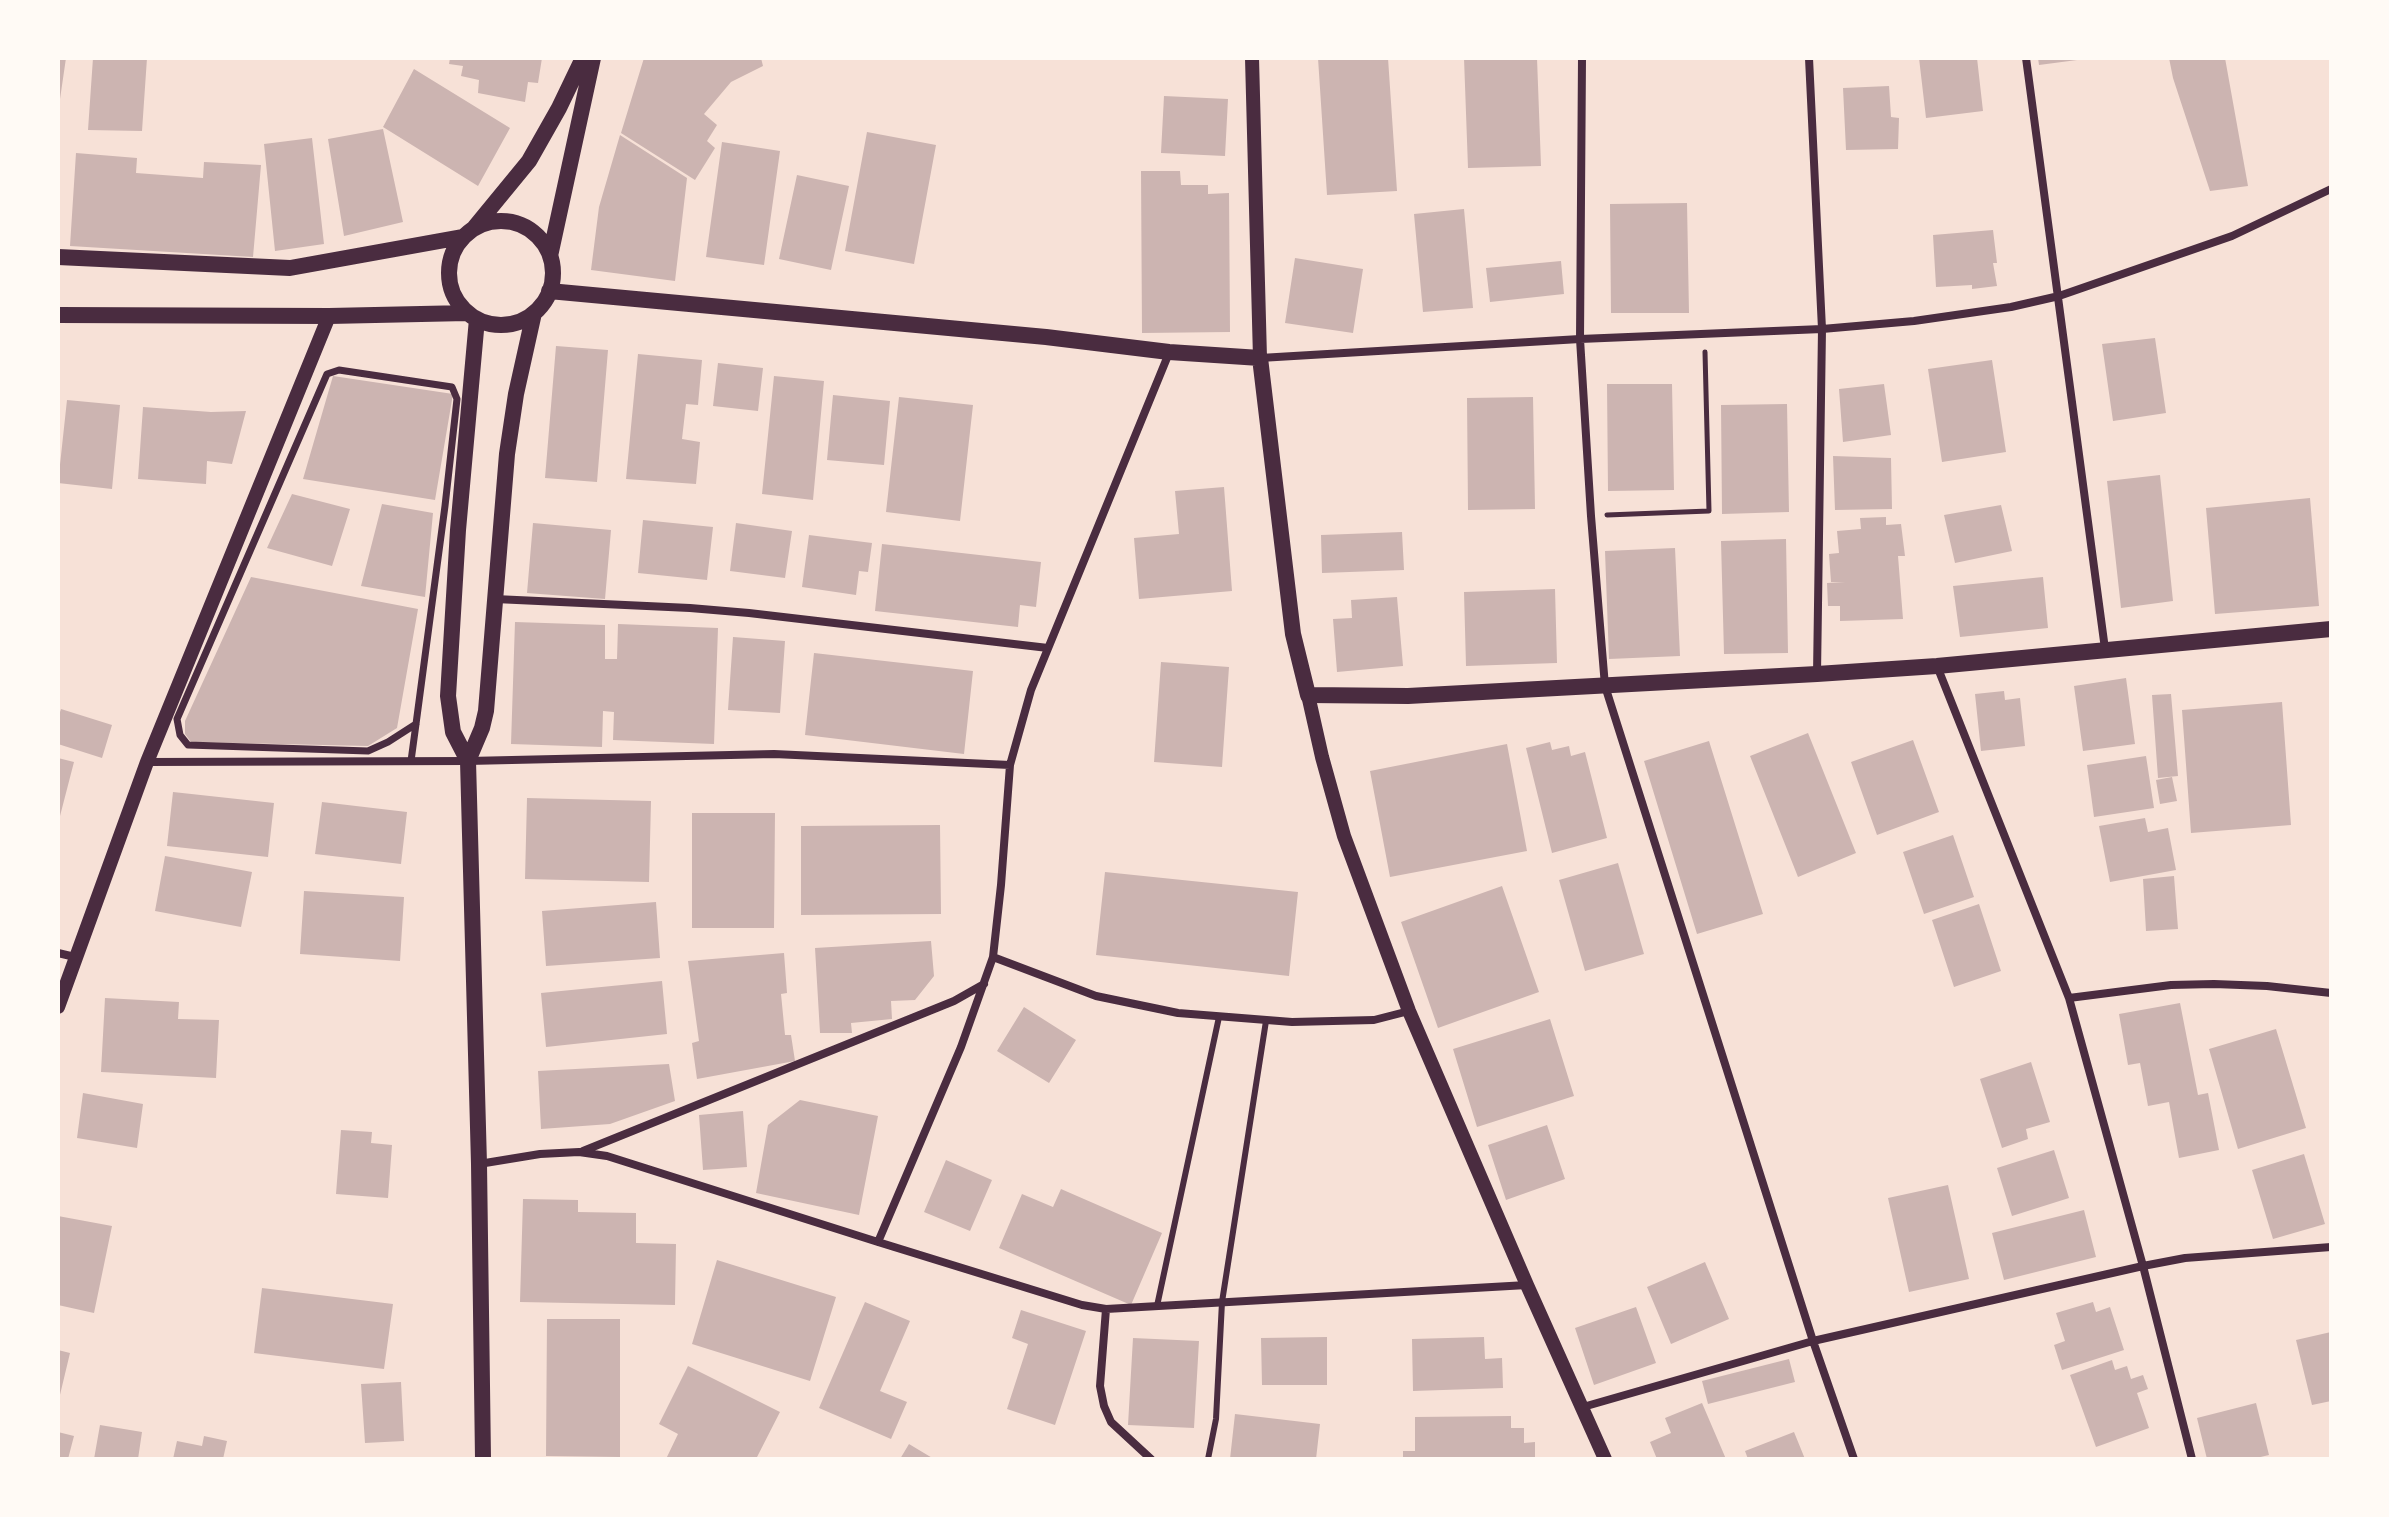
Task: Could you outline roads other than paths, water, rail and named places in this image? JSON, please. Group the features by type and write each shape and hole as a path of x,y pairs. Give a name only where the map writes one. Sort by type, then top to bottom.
{"main road":[{"path":"58,257 290,268 468,232 492,221 509,222 527,228 541,240 550,256 553,273 543,303 521,321 506,325 491,324 472,316 456,300 450,284 451,259 468,232 529,161 583,58"},
{"path":"550,256 593,58"},
{"path":"549,291 1031,336 1169,352 1260,358 1293,634 1308,695 1408,696 1817,674 1937,666 2331,629"},
{"path":"483,1459 468,761 486,711 507,454 516,394 534,313"},
{"path":"58,315 472,316"},
{"path":"468,761 453,732 448,696 472,316"}],"street":[{"path":"1252,58 1260,358 1580,339 1822,329 1914,321 2011,307 2059,296 2232,236 2331,189"},
{"path":"1582,58 1580,339 1605,686 1813,1341 1854,1459"},
{"path":"1809,58 1822,329 1817,674"},
{"path":"2026,58 2105,649"},
{"path":"58,1007 147,762 329,316"},
{"path":"878,1242 961,1047 993,957 1010,765 1031,690 1169,352"},
{"path":"411,761 416,724 457,399 452,387 339,370 327,374 177,719 180,735 188,745 368,751 416,724"},
{"path":"495,599 734,611 1048,648"},
{"path":"1937,666 2069,998 2143,1266 2192,1459"},
{"path":"1308,695 1344,836 1409,1011 1605,1459"},
{"path":"147,762 468,761 774,754 1010,765"},
{"path":"58,953 75,957"},
{"path":"993,957 1096,996 1178,1013 1292,1022 1374,1020 1409,1011"},
{"path":"579,1152 954,1001 985,984"},
{"path":"2069,998 2171,985 2214,984 2331,993"},
{"path":"479,1164 540,1154 579,1152 607,1156 1082,1305 1106,1309 1527,1285"},
{"path":"1583,1407 1813,1341 2143,1266 2185,1258 2331,1247"},
{"path":"1106,1309 1100,1386 1104,1406 1111,1422 1151,1459"}],"lane":[{"path":"1157,1306 1219,1017"},
{"path":"1208,1459 1216,1419 1222,1302 1266,1021"}]}
